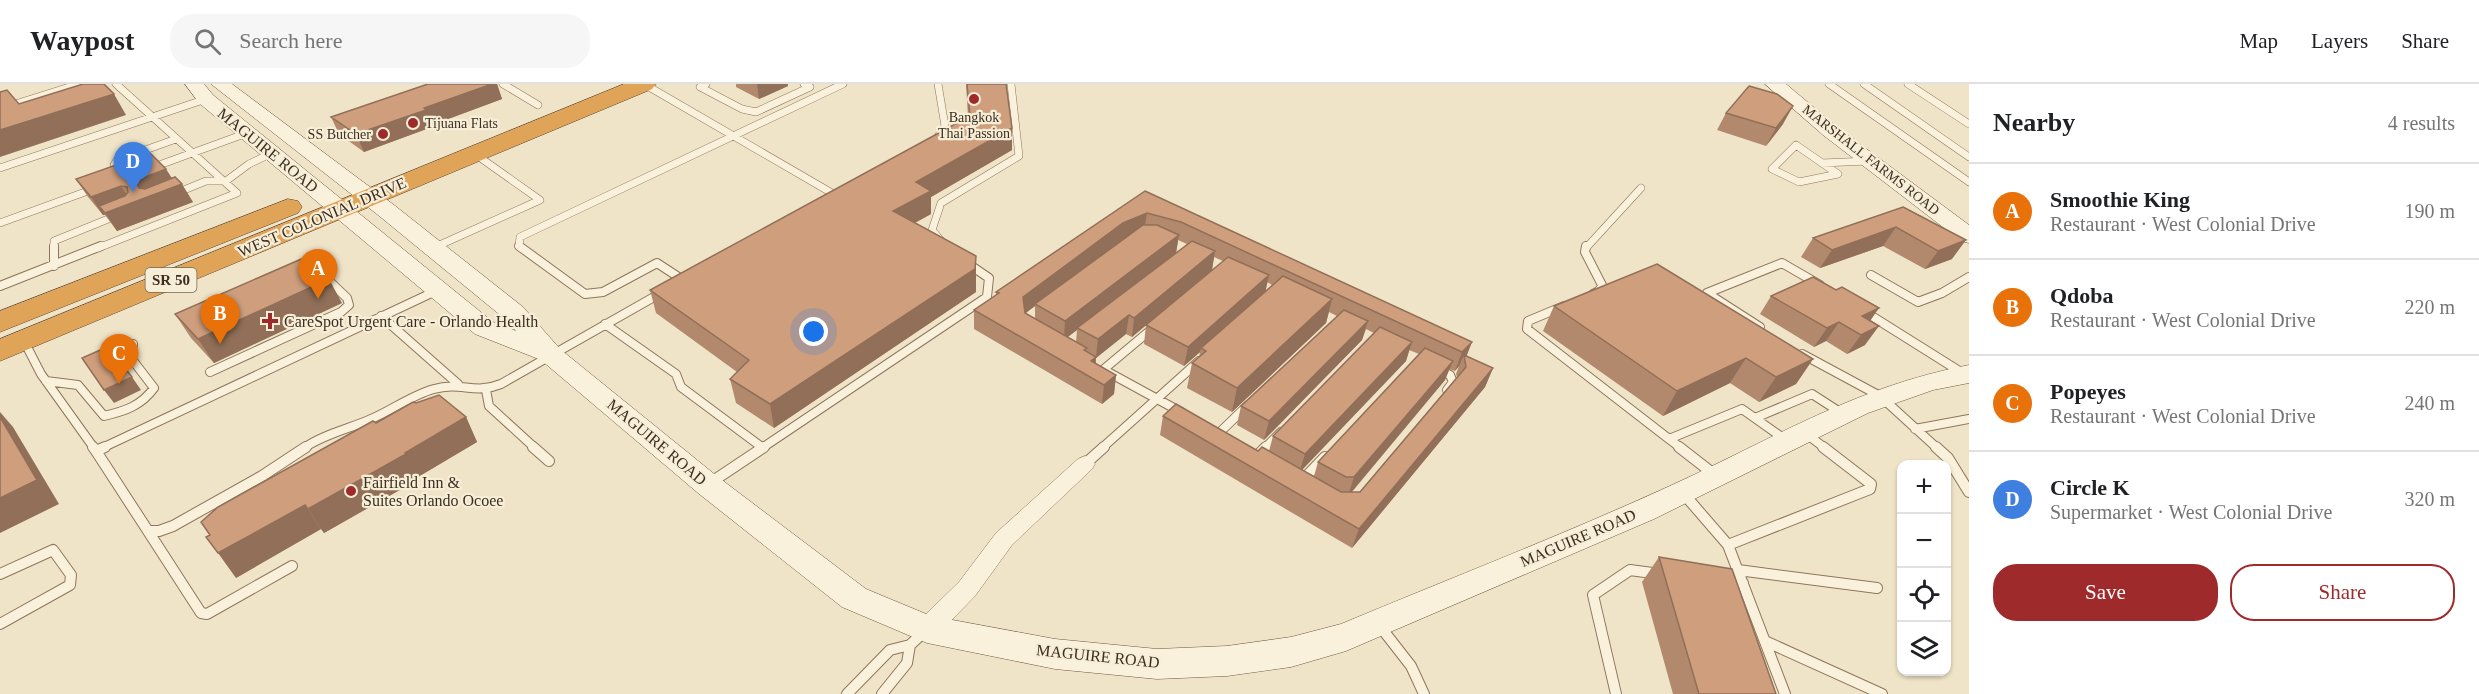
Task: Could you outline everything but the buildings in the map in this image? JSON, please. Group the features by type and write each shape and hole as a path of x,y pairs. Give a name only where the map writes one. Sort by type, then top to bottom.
{"highway":[{"name":"WEST COLONIAL DRIVE","path":"344,196 538,105 590,84"},
{"name":"WEST COLONIAL DRIVE","path":"6,328 344,196 475,154 644,84"}],"main road":[{"name":"MAGUIRE ROAD","path":"220,84 344,196 438,290 484,328 551,355"},
{"name":"MARSHALL FARMS ROAD","path":"1774,84 1969,236"},
{"name":"MAGUIRE ROAD","path":"200,92 272,153 432,248 514,313 551,355 708,485 854,598 919,637 1157,664 1227,661 1291,652 1346,637 1683,493 1880,396 1967,374"}],"street":[{"path":"919,637 967,589 1004,540 1085,464"}],"lane":[{"path":"0,109 79,84"},
{"path":"0,286 237,193 226,180 191,153 116,84"},
{"path":"503,84 538,105"},
{"path":"644,84 837,196"},
{"path":"706,84 700,87 742,110 756,112 768,119"},
{"path":"756,112 810,87 804,84"},
{"path":"683,280 657,263 603,292 585,294 519,246 520,237 843,84"},
{"path":"930,144 942,134 945,126 938,84"},
{"path":"952,253 932,230 941,203 1019,156 1011,84"},
{"path":"1829,84 1969,182"},
{"path":"1864,84 1969,157"},
{"path":"1908,84 1969,124"},
{"path":"0,168 152,117 200,92"},
{"path":"147,169 248,133"},
{"path":"124,177 114,165 117,160 176,139"},
{"path":"1822,163 1838,174 1799,182 1773,169 1796,145 1822,163 1871,161"},
{"path":"164,198 206,182 226,180 249,164 272,153"},
{"path":"432,248 540,200 475,154"},
{"path":"115,181 135,173"},
{"path":"0,223 105,185"},
{"path":"1579,300 1599,291 1602,285 1585,252 1587,244 1641,188"},
{"path":"828,201 846,191"},
{"path":"54,266 54,241 124,213"},
{"path":"708,485 987,297 989,279 962,260"},
{"path":"1771,334 1707,293 1782,263 1832,292"},
{"path":"210,372 341,312 349,305 347,298 321,273"},
{"path":"381,316 458,384 471,389 486,390 501,384 693,275"},
{"path":"1871,275 1918,302 1942,293 1969,277"},
{"path":"96,451 438,290"},
{"path":"1851,303 1967,374"},
{"path":"1569,304 1528,321 1527,329 1717,476"},
{"path":"1104,369 1164,319"},
{"path":"604,324 676,374 681,387 763,448"},
{"path":"6,328 96,451 201,613 207,614 292,566"},
{"path":"46,381 78,385 104,416 134,408 148,398 154,388 131,358 134,344"},
{"path":"1790,346 1880,396 1948,458 1969,492"},
{"path":"1085,464 1207,353"},
{"path":"1425,363 1450,375 1453,382 1439,400"},
{"path":"1095,364 1187,416"},
{"path":"148,531 159,531 174,526 262,476 316,440 371,419 434,388 458,384"},
{"path":"486,390 489,406 549,461"},
{"path":"1755,418 1812,394 1843,414"},
{"path":"1218,434 1252,402"},
{"path":"1669,439 1742,409 1755,418 1797,437 1870,484 1869,489 1728,545"},
{"path":"1915,429 1969,419"},
{"path":"1247,451 1261,459 1290,422"},
{"path":"1208,428 1228,440"},
{"path":"1311,487 1297,479 1332,449"},
{"path":"1683,493 1728,545 1785,694"},
{"path":"0,574 53,550 70,575 70,585 0,624"},
{"path":"1616,694 1593,595 1630,570 1675,575"},
{"path":"1738,570 1877,588"},
{"path":"1709,579 1743,583"},
{"path":"1378,623 1411,666 1425,694"},
{"path":"847,694 890,650 919,637"},
{"path":"882,694 907,663 919,637"},
{"path":"1765,642 1863,689 1882,694"}],"place":[{"name":"Bangkok Thai Passion","path":"974,99"},
{"name":"Tijuana Flats","path":"413,123"},
{"name":"SS Butcher","path":"383,134"},
{"name":"Circle K","path":"133,192"},
{"name":"Smoothie King","path":"318,299"},
{"name":"CareSpot Urgent Care - Orlando Health","path":"270,321"},
{"name":"Qdoba","path":"220,344"},
{"name":"Popeyes","path":"119,384"},
{"name":"Fairfield Inn & Suites Orlando Ocoee","path":"351,491"}]}
